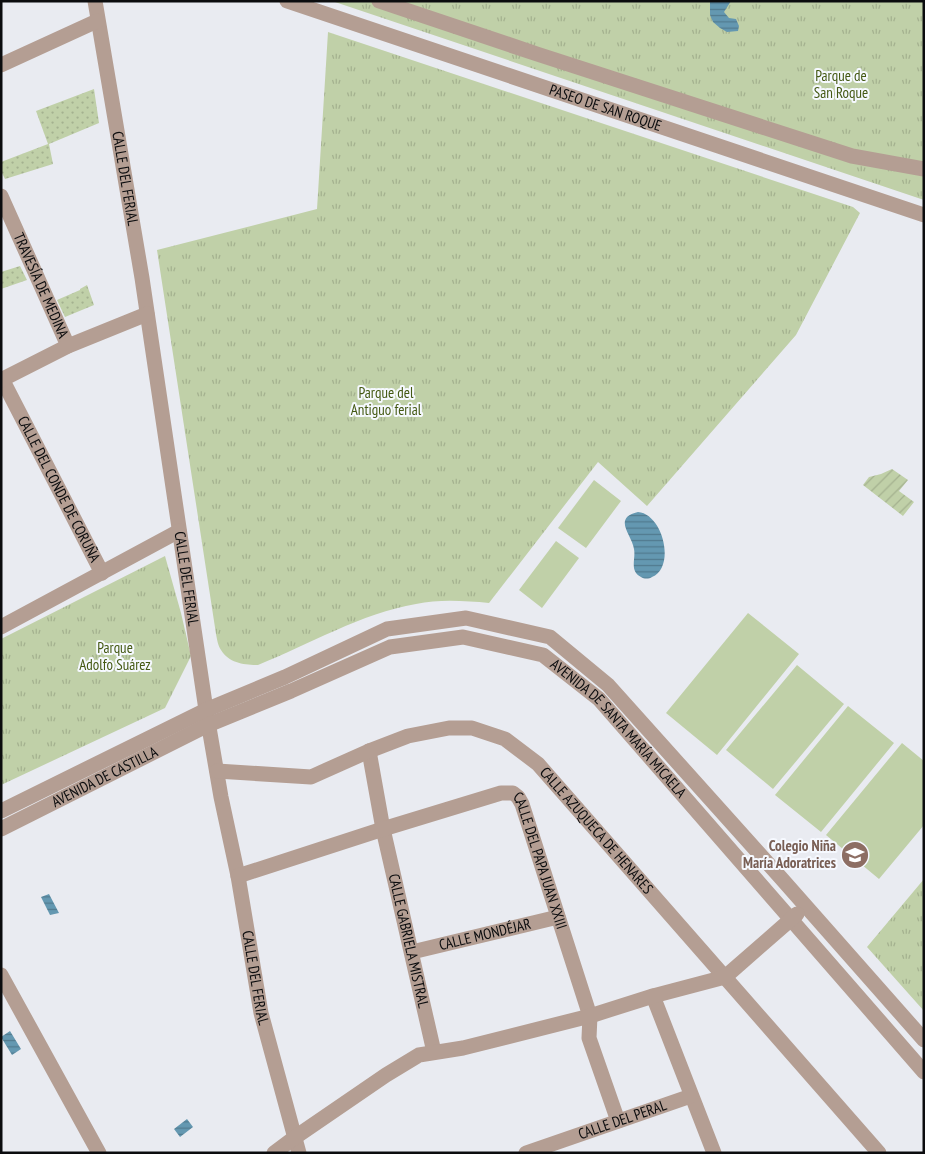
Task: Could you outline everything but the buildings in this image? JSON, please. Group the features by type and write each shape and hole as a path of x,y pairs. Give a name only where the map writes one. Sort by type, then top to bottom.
{"street":[{"name":"CALLE DEL FERIAL","path":"95,1 142,278 207,718 238,876 260,1013 299,1153"},
{"name":"PASEO DE SAN ROQUE","path":"287,1 924,215"},
{"path":"379,1 852,156 924,168"},
{"path":"1,65 98,21"},
{"name":"TRAVESÍA DE MEDINA","path":"1,196 68,346"},
{"path":"2,380 68,346 147,314"},
{"name":"CALLE DEL CONDE DE CORUÑA","path":"2,380 102,573"},
{"path":"1,627 179,531"},
{"name":"AVENIDA DE SANTA MARÍA MICAELA","path":"207,718 285,677 387,629 466,618 550,637 608,685 924,1040"},
{"name":"AVENIDA DE SANTA MARÍA MICAELA","path":"207,718 291,691 390,647 463,637 543,655 599,699 924,1072"},
{"name":"AVENIDA DE CASTILLA","path":"1,811 207,718"},
{"name":"AVENIDA DE CASTILLA","path":"1,829 207,718"},
{"name":"CALLE AZUQUECA DE HENARES","path":"217,771 311,777 408,736 449,728 472,728 505,739 538,764 880,1153"},
{"name":"CALLE GABRIELA MISTRAL","path":"369,751 384,829 434,1052"},
{"name":"CALLE DEL PAPA JUAN XXIII","path":"238,876 384,829 501,794 513,793 522,804 590,1016 589,1038 618,1121"},
{"path":"274,1153 386,1075 419,1055 463,1048 590,1016 653,996 725,977 806,906"},
{"name":"CALLE MONDÉJAR","path":"412,952 558,917"},
{"path":"1,976 99,1153"},
{"path":"653,996 714,1153"},
{"name":"CALLE DEL PERAL","path":"526,1153 691,1096"}],"green space":[{"name":"Parque de San Roque","path":"332,1 924,1 924,200"},
{"name":"Parque del Antiguo ferial","path":"328,32 853,207 860,213 796,335 647,506 598,462 489,603 434,601 396,608 355,622 258,665 247,664 228,658 220,648 217,640 157,250 317,209"},
{"path":"94,89 99,123 49,144 53,164 5,179 1,171 1,162 48,144 36,111"},
{"path":"20,266 27,280 1,289 1,272"},
{"path":"87,285 94,305 65,317 57,300"},
{"path":"892,469 908,480 899,491 914,502 903,516 863,485 869,477"},
{"path":"594,480 621,501 586,548 558,528"},
{"path":"556,541 579,558 542,608 519,590"},
{"name":"Parque Adolfo Suárez","path":"165,556 191,656 165,708 1,785 1,639"},
{"path":"748,613 799,654 717,755 666,713"},
{"path":"797,665 844,704 773,789 726,750"},
{"path":"848,706 894,743 821,832 775,795"},
{"path":"902,743 924,761 924,825 879,879 826,835"},
{"path":"924,879 924,1011 867,947"}],"water":[{"path":"710,1 731,1 724,12 729,18 736,19 739,26 738,31 727,32 713,22 710,15"},
{"path":"638,512 647,515 660,531 665,553 659,571 648,578 642,578 635,572 633,544 625,523 626,518"},
{"path":"49,894 59,913 50,915 41,897"},
{"path":"10,1031 21,1049 12,1055 1,1037"},
{"path":"187,1119 193,1127 180,1137 174,1129"}],"place":[{"name":"Colegio Niña María Adoratrices","path":"855,855"}]}
